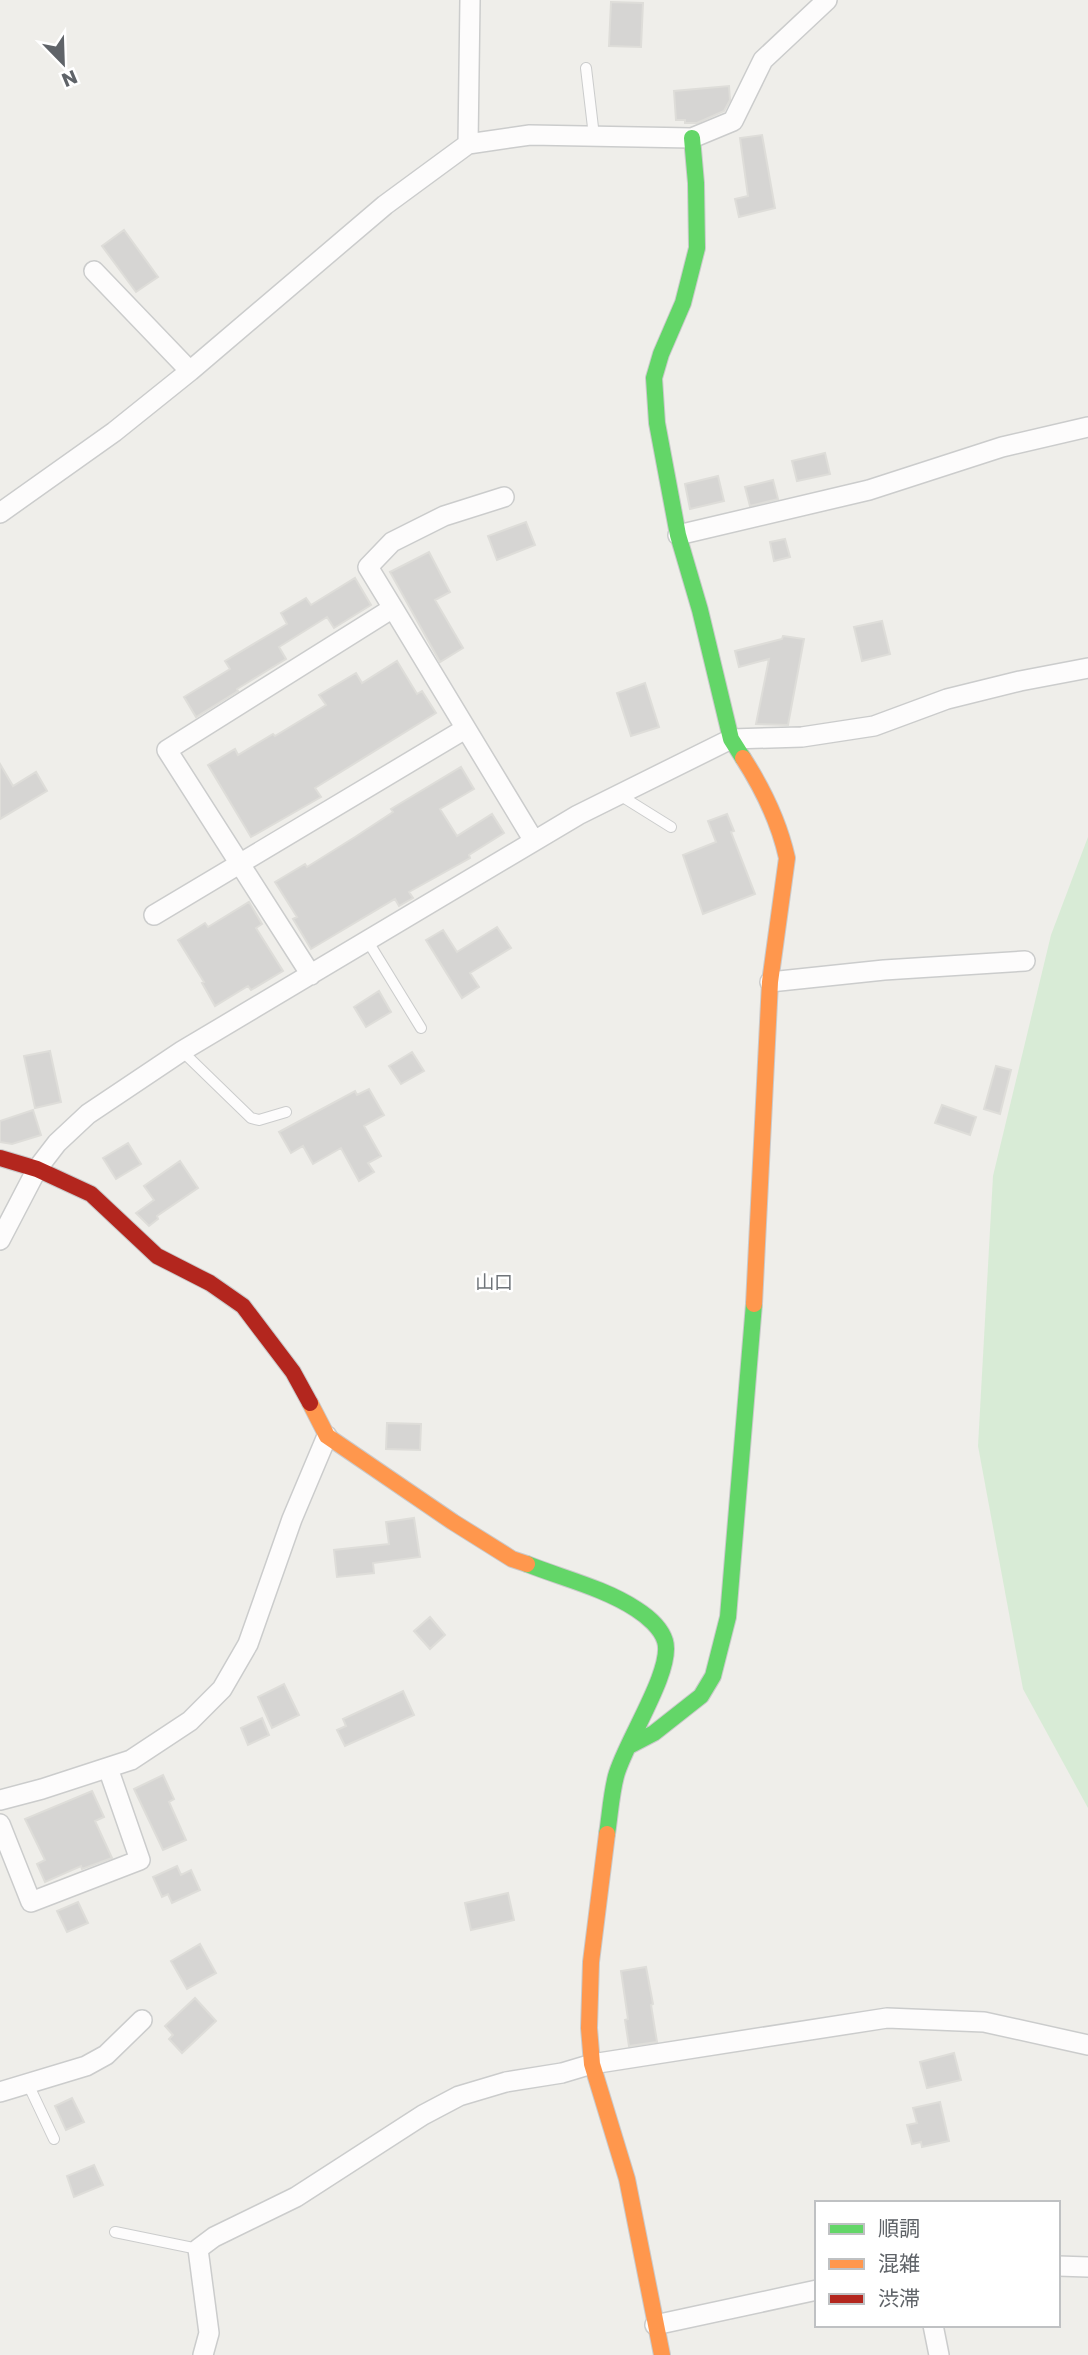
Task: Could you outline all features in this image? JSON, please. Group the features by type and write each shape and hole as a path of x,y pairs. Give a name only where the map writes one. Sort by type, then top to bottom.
{"street":[{"path":"468,144 470,0"},
{"path":"0,513 114,432 191,371 385,205 468,144 530,135 692,138 733,121 763,60 827,0"},
{"path":"631,1745 654,1733 701,1696 713,1676 728,1617 753,1325 770,982 787,858 783,839 761,786 731,739 700,610 678,535 657,422 654,378 661,354 683,303 697,248 692,138"},
{"path":"94,271 191,371"},
{"path":"678,535 869,490 1002,447 1088,427"},
{"path":"504,497 444,516 392,542 368,567 534,841"},
{"path":"311,975 167,750 393,608"},
{"path":"0,1240 37,1169 57,1143 88,1114 182,1051 534,841 618,794 731,739 802,737 874,726 947,699 1088,668"},
{"path":"154,915 466,729"},
{"path":"770,982 884,970 1025,961"},
{"path":"0,1158 37,1169 91,1194 157,1256 210,1283 243,1306 293,1371 327,1436 512,1559 617,1598 638,1610 657,1627 665,1641 666,1657 631,1745 616,1775 591,1962 589,2028 592,2064 626,2179 662,2355"},
{"path":"0,1800 131,1760 190,1721 222,1689 248,1644 292,1519 327,1436"},
{"path":"0,1824 31,1902 140,1860 108,1768"},
{"path":"203,2355 209,2333 198,2249 214,2237 296,2197 423,2115 459,2096 506,2081 562,2073 592,2064 887,2018 984,2022 1088,2045"},
{"path":"0,2092 86,2067 106,2055 142,2020"},
{"path":"1060,2266 1088,2267"},
{"path":"655,2325 815,2290"},
{"path":"933,2327 939,2355"}],"lane":[{"path":"586,68 594,136"},
{"path":"618,794 671,827"},
{"path":"367,940 421,1028"},
{"path":"182,1051 251,1118 259,1120 286,1112"},
{"path":"28,2084 54,2139"},
{"path":"115,2232 198,2249"}],"green space":[{"path":"1088,837 1088,1808 1023,1689 978,1446 993,1176 1051,935"}],"building":[{"path":"611,2 643,3 641,47 609,46"},
{"path":"729,86 730,100 724,111 697,123 676,120 674,91"},
{"path":"762,135 775,208 739,217 735,199 748,196 740,138"},
{"path":"124,230 158,277 136,292 102,246"},
{"path":"825,453 830,474 797,481 792,461"},
{"path":"718,476 724,501 690,509 685,484"},
{"path":"773,480 778,499 750,506 745,487"},
{"path":"526,522 535,545 497,560 488,536"},
{"path":"785,539 790,557 774,561 770,542"},
{"path":"429,552 450,592 435,600 463,648 440,662 390,572"},
{"path":"355,578 371,605 334,628 327,617 279,647 286,659 196,717 184,697 230,669 225,661 287,624 281,613 306,598 311,605"},
{"path":"882,621 890,654 862,661 854,627"},
{"path":"783,636 804,639 788,725 756,724 769,659 739,667 735,651 782,639"},
{"path":"397,661 417,694 422,691 436,713 315,788 321,797 251,837 208,765 235,749 238,755 326,705 319,695 356,673 362,683"},
{"path":"645,683 659,727 631,736 617,693"},
{"path":"0,764 13,786 36,772 47,791 0,819"},
{"path":"461,767 474,789 440,809 457,836 492,814 504,833 469,855 470,858 409,892 413,898 399,906 395,899 311,949 293,919 297,917 275,882 305,864 307,867 393,812 391,809"},
{"path":"727,814 734,831 731,832 755,894 703,914 683,855 716,842 708,821"},
{"path":"249,902 262,924 256,928 283,971 251,990 248,986 215,1006 202,983 204,982 178,940 205,923 208,927"},
{"path":"497,927 511,948 470,973 479,987 462,998 426,940 443,930 457,952"},
{"path":"379,991 391,1012 366,1027 354,1007"},
{"path":"50,1051 61,1102 35,1108 24,1056"},
{"path":"412,1052 424,1071 401,1084 389,1066"},
{"path":"996,1066 1011,1070 1000,1114 984,1109"},
{"path":"369,1089 384,1115 364,1126 381,1156 368,1163 374,1172 359,1181 341,1148 313,1164 303,1146 291,1153 279,1132 355,1091 357,1095"},
{"path":"942,1105 976,1117 970,1135 935,1123"},
{"path":"33,1110 41,1135 12,1144 0,1142 0,1121"},
{"path":"128,1143 141,1164 116,1179 103,1158"},
{"path":"180,1161 198,1188 157,1216 158,1219 149,1226 136,1213 154,1200 144,1186"},
{"path":"387,1423 421,1424 420,1450 386,1449"},
{"path":"414,1518 420,1557 373,1563 374,1573 337,1577 334,1550 389,1544 386,1522"},
{"path":"430,1617 445,1635 430,1649 414,1631"},
{"path":"284,1684 299,1715 272,1728 258,1697"},
{"path":"403,1691 414,1715 345,1746 337,1730 346,1726 343,1719"},
{"path":"262,1718 269,1735 248,1745 241,1728"},
{"path":"163,1775 174,1799 169,1802 186,1840 163,1850 134,1789"},
{"path":"92,1791 104,1817 95,1821 112,1858 82,1869 81,1866 45,1882 37,1864 45,1860 25,1819"},
{"path":"177,1866 181,1875 191,1870 200,1890 172,1903 168,1894 162,1897 153,1877"},
{"path":"508,1893 514,1920 471,1930 465,1903"},
{"path":"78,1902 88,1923 67,1932 57,1911"},
{"path":"200,1944 216,1973 187,1989 171,1961"},
{"path":"646,1967 657,2042 629,2046 621,1971"},
{"path":"195,1998 216,2021 182,2053 169,2039 173,2035 165,2026"},
{"path":"954,2053 961,2080 927,2088 920,2062"},
{"path":"72,2098 84,2122 66,2130 55,2106"},
{"path":"940,2102 949,2141 922,2147 921,2142 912,2144 907,2125 917,2123 913,2108"},
{"path":"94,2165 103,2185 74,2197 67,2176"}],"traffic: fast":[{"path":"692,138 697,248 683,303 661,354 654,378 657,423 678,535 700,610 731,739 743,758"},
{"path":"631,1745 654,1733 701,1696 713,1676 728,1617 754,1304"},
{"path":"527,1564 597,1589 624,1602 649,1619 665,1641 666,1654 656,1688 616,1776 607,1834"}],"traffic: slow":[{"path":"743,758 770,806 787,858 770,982 754,1304"},
{"path":"310,1403 327,1436 453,1522 512,1559 527,1564"},
{"path":"607,1834 591,1962 589,2028 592,2064 627,2179 662,2355"}],"traffic: jam":[{"path":"0,1158 37,1169 91,1194 157,1256 210,1283 243,1306 293,1372 310,1403"}],"district":[{"name":"山口","path":"494,1282"}]}
